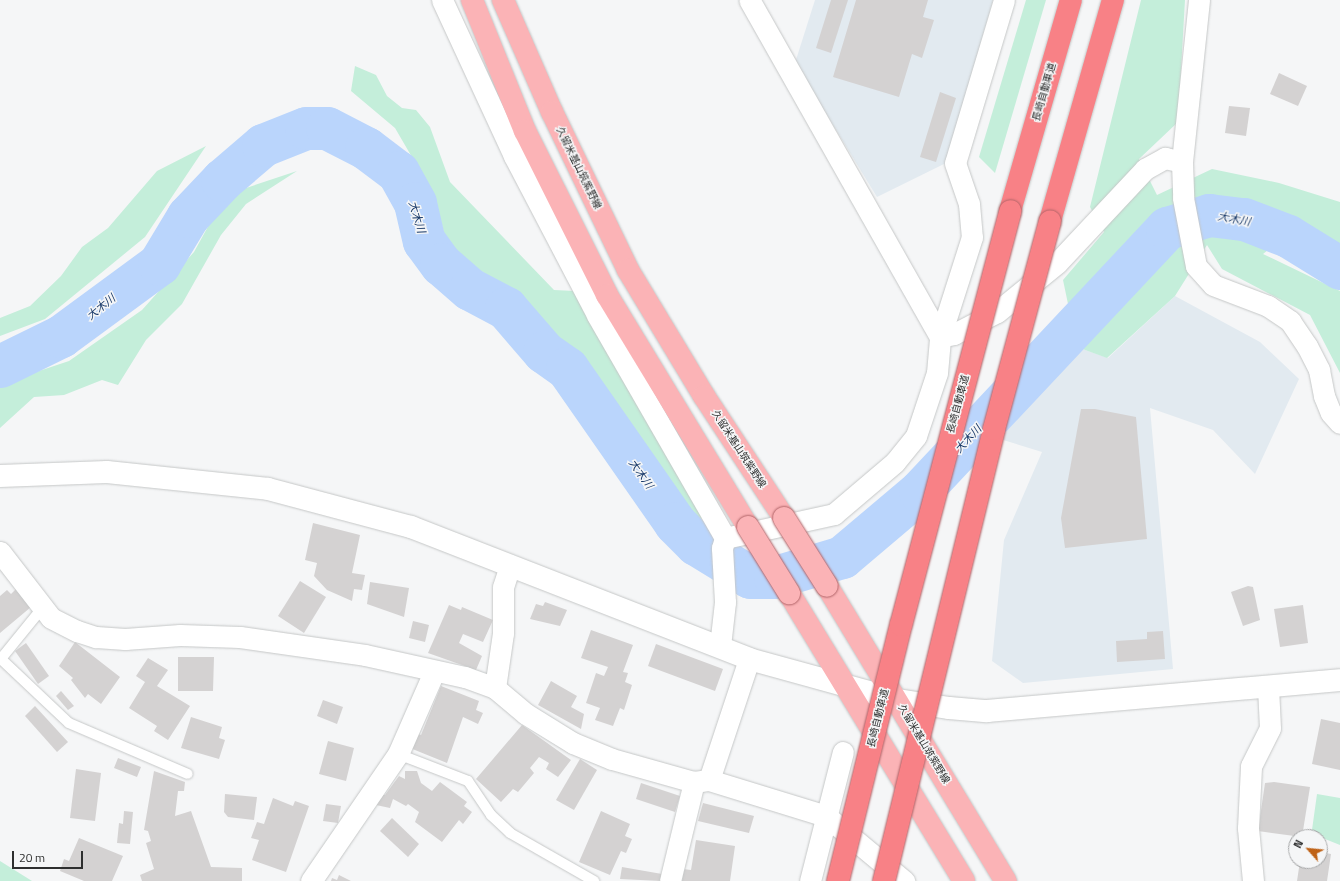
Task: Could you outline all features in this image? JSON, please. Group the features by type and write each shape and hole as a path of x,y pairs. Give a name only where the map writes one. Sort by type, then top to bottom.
{"highway":[{"name":"長崎自動車道","path":"838,881 902,618 1010,211 1071,0"},
{"path":"884,881 990,445 1050,222 1113,0"}],"main road":[{"path":"472,0 525,131 607,295 847,686 964,881"},
{"name":"久留米基山筑紫野線","path":"503,0 552,112 628,270 704,396 784,518 898,700 1006,881"}],"street":[{"path":"442,0 514,156 597,315 723,543 725,602 720,646"},
{"path":"749,0 940,338"},
{"path":"723,543 834,514 895,462 916,436 937,373 940,338 972,237 969,204 955,163 1004,0"},
{"path":"1199,0 1182,162 1183,198 1196,266 1213,286 1268,306 1290,321 1310,352 1319,370 1324,396 1331,413 1340,423"},
{"path":"940,338 954,334 997,312 1057,263 1145,169 1165,158 1182,162"},
{"path":"0,476 107,472 268,489 412,528 720,646 749,659 898,700 987,711 1268,688 1340,680"},
{"path":"0,552 51,618 96,637 240,637 365,655 434,672 465,677 495,688 526,714 573,743 612,759 701,781 826,816 904,881"},
{"path":"495,688 503,633 503,587 510,565"},
{"path":"670,881 701,781 749,659"},
{"path":"311,881 398,754 434,672"},
{"path":"1253,881 1248,828 1251,766 1270,728 1268,688"},
{"path":"810,881 843,752"}],"lane":[{"path":"43,606 0,659 69,723 188,774"},
{"path":"398,754 468,781 491,815 510,833 594,881"}],"shaded area":[{"path":"815,0 993,0 946,163 877,197 795,63"},
{"path":"1175,296 1260,342 1299,379 1255,474 1213,430 1150,408 1173,669 1023,683 992,661 1004,540 1042,452 1000,439 1077,347 1108,358"}],"green space":[{"path":"1026,0 1046,0 995,173 979,157"},
{"path":"1141,0 1185,0 1178,122 1139,159 1157,195 1212,169 1279,183 1340,202 1340,256 1294,229 1263,254 1340,291 1340,373 1310,315 1222,269 1207,245 1175,296 1107,358 1077,347 1063,280 1104,232 1090,207"},
{"path":"355,66 376,75 387,96 402,108 416,110 430,127 450,182 554,290 575,291 706,521 677,506 598,380 522,299 448,248 434,195 395,128 351,91"},
{"path":"206,146 145,237 45,319 0,336 0,318 30,306 61,276 82,247 108,228 157,171"},
{"path":"297,171 246,204 221,235 182,304 146,340 118,385 102,380 64,395 34,397 0,428 0,384 69,361 142,310 194,252 216,212 237,191"},
{"path":"1317,794 1340,798 1340,845 1328,840 1328,829 1312,829"},
{"path":"0,861 32,881 0,881"}],"building":[{"path":"831,0 848,0 831,53 816,48"},
{"path":"856,0 928,0 923,17 934,20 922,58 912,54 899,97 833,77"},
{"path":"1279,73 1307,86 1298,106 1270,94"},
{"path":"940,92 956,98 936,162 920,157"},
{"path":"1229,106 1250,108 1246,136 1225,133"},
{"path":"1081,409 1095,409 1136,417 1147,539 1065,548 1061,518"},
{"path":"313,523 360,535 352,573 365,575 362,590 354,589 352,601 327,590 314,576 317,563 305,560"},
{"path":"300,581 326,597 304,633 278,616"},
{"path":"370,582 409,588 404,617 367,604"},
{"path":"1248,586 1253,587 1260,620 1243,626 1231,592"},
{"path":"16,589 31,607 0,633 0,596 7,590 11,594"},
{"path":"545,602 567,610 560,626 530,619 536,604 543,606"},
{"path":"449,605 461,610 462,607 493,620 483,642 463,634 459,643 482,656 476,670 428,653"},
{"path":"1303,605 1308,643 1280,647 1274,609"},
{"path":"413,621 429,625 425,642 409,638"},
{"path":"591,630 633,645 623,672 628,673 625,682 632,685 624,710 620,708 613,726 595,720 600,708 586,703 596,673 604,676 608,667 581,658"},
{"path":"1163,631 1165,659 1117,662 1116,641 1147,639 1147,632"},
{"path":"75,642 120,677 101,704 88,694 85,698 71,680 73,678 59,666"},
{"path":"26,643 49,676 38,684 15,651"},
{"path":"656,644 723,669 715,691 648,666"},
{"path":"178,657 214,657 213,691 178,691"},
{"path":"148,658 168,670 157,686 190,706 168,740 154,731 157,726 129,708 145,682 136,676"},
{"path":"551,681 577,696 571,707 584,714 581,729 538,705"},
{"path":"441,686 479,701 476,710 483,713 478,724 463,717 447,763 410,748 416,733 421,735"},
{"path":"61,691 74,706 68,710 56,696"},
{"path":"323,700 343,707 337,724 317,716"},
{"path":"35,706 68,742 57,752 25,716"},
{"path":"191,717 222,727 219,738 225,740 219,759 181,748"},
{"path":"1321,719 1340,723 1340,770 1312,764"},
{"path":"522,725 571,760 558,777 546,769 549,763 539,757 530,768 534,773 518,792 513,789 501,802 476,779"},
{"path":"328,741 354,748 346,781 319,774"},
{"path":"118,758 141,767 137,777 114,768"},
{"path":"580,759 597,770 574,810 556,800"},
{"path":"76,769 101,773 95,821 70,818"},
{"path":"154,771 185,782 184,791 178,791 175,816 191,811 211,867 242,868 242,881 142,881 140,875 154,869 146,843 151,841 148,831 144,830"},
{"path":"405,771 417,771 421,783 432,791 440,782 467,802 464,806 472,812 463,824 459,820 442,842 415,822 419,812 408,804 406,806 393,799 390,808 376,805 380,794 385,795 399,776 405,779"},
{"path":"1274,782 1310,787 1303,829 1288,829 1288,835 1258,831 1265,783"},
{"path":"641,783 680,796 675,812 636,799"},
{"path":"225,794 257,797 254,820 228,817 224,812"},
{"path":"273,798 293,806 295,801 309,806 286,872 252,860 259,840 251,838 257,822 264,824"},
{"path":"703,803 754,816 749,833 698,821"},
{"path":"326,804 341,806 338,823 323,821"},
{"path":"124,811 133,812 130,844 117,843 119,823 123,824"},
{"path":"601,811 630,824 625,836 632,839 626,853 621,851 610,875 579,862"},
{"path":"392,818 419,844 408,857 380,831"},
{"path":"79,838 123,856 112,881 84,881 60,871 64,859 69,861"},
{"path":"696,840 735,846 730,881 682,881 683,869 691,870"},
{"path":"1328,853 1331,854 1327,881 1297,881 1299,869 1328,869"},
{"path":"622,867 662,874 661,881 620,879"},
{"path":"339,875 351,881 331,881 332,878 337,880"}],"waterway":[{"name":"大木川","path":"0,366 61,336 159,264 188,216 222,180 263,145 306,128 327,128 366,148 398,172 415,203 424,241 441,264 470,289 506,308 544,352 567,368 675,523 696,544 750,577 775,577 842,557 920,491 1167,228 1209,215 1244,219 1288,236 1340,268"}]}
